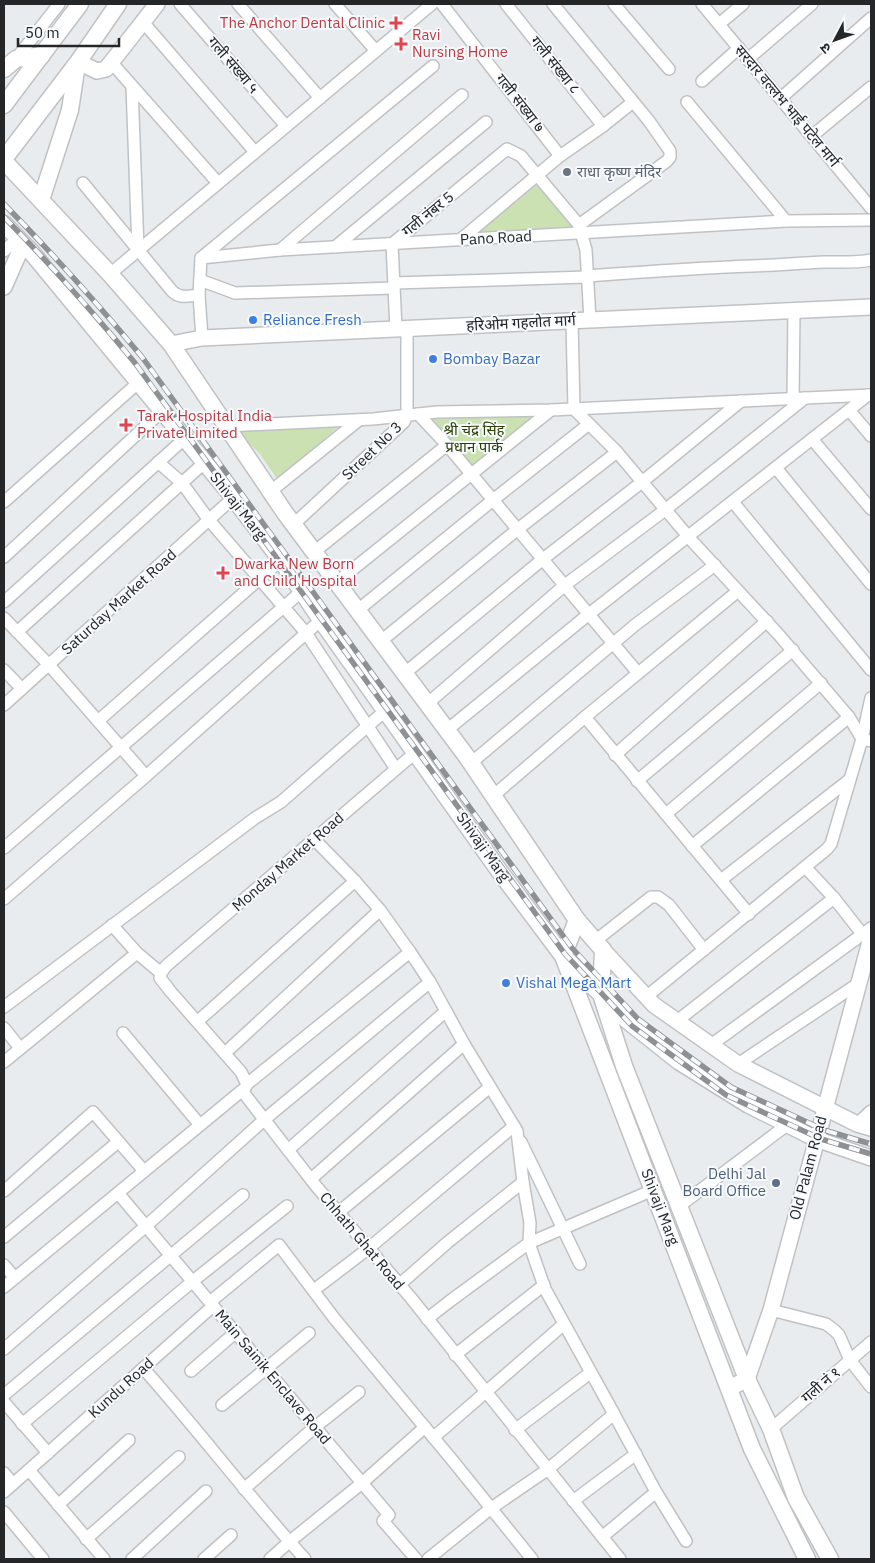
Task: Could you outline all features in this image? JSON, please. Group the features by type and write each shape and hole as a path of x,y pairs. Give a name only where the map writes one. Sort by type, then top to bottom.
{"main road":[{"path":"4,105 80,4"},
{"path":"118,4 78,62 4,160 110,274 171,344 314,552 471,763 576,920 599,945"},
{"path":"10,64 42,55"},
{"path":"40,200 70,110 78,62"},
{"name":"Shivaji Marg","path":"4,224 21,241 233,498 280,560 500,872 563,956 730,1388 752,1450 807,1559"},
{"path":"576,920 563,956 601,994"},
{"name":"Shivaji Marg","path":"599,945 601,994 624,1066 747,1380 771,1429 796,1498 830,1559"}],"street":[{"path":"10,64 59,4"},
{"path":"78,62 97,71 106,68 157,4"},
{"name":"गली संख्या ५","path":"180,4 286,126"},
{"path":"238,4 320,98"},
{"path":"335,4 376,51"},
{"path":"110,274 432,4"},
{"name":"गली संख्या ७","path":"442,4 560,156"},
{"name":"गली संख्या ८","path":"506,4 604,126"},
{"path":"553,4 633,102 670,151 668,161 580,229"},
{"path":"614,4 668,69"},
{"name":"सरदार वल्लभ भाई पटेल मार्ग","path":"702,4 871,208"},
{"path":"719,24 743,4"},
{"path":"748,59 812,4"},
{"path":"781,98 871,18"},
{"path":"142,22 255,152"},
{"path":"702,81 739,48"},
{"path":"111,62 218,183"},
{"path":"202,338 199,295 201,258 433,66"},
{"path":"132,86 138,249"},
{"path":"812,136 871,87"},
{"path":"280,250 462,95"},
{"path":"460,240 560,156 604,126 633,102"},
{"path":"687,102 786,221"},
{"path":"335,247 486,122"},
{"name":"गली नंबर 5","path":"401,329 394,285 392,244 507,149 521,156 537,176"},
{"path":"537,176 580,229 586,250 590,320"},
{"path":"83,183 177,296 199,295"},
{"name":"Pano Road","path":"201,258 280,250 460,240 580,229 786,221 871,220"},
{"path":"4,251 21,241"},
{"path":"4,287 21,241"},
{"path":"200,280 235,293 871,260"},
{"name":"हरिओम गहलोत मार्ग","path":"171,344 202,338 871,307"},
{"path":"793,399 794,310"},
{"path":"572,321 574,408 617,452 665,510 793,650 867,740"},
{"name":"Street No 3","path":"294,524 400,428 412,414 401,329"},
{"path":"4,502 138,383"},
{"path":"227,426 359,420 437,412 551,410 870,395"},
{"path":"447,730 589,614 870,395"},
{"path":"427,704 565,585 665,510 806,398"},
{"path":"405,673 543,559 742,401"},
{"path":"337,582 551,410"},
{"path":"849,410 871,436"},
{"path":"4,556 162,411"},
{"path":"412,414 447,445 638,673"},
{"path":"271,491 359,420"},
{"path":"358,610 589,424"},
{"path":"4,602 184,439"},
{"path":"812,439 871,509"},
{"path":"314,552 447,445"},
{"path":"381,641 518,529 617,452"},
{"path":"158,462 182,483 209,520 306,633 396,769"},
{"path":"17,632 204,463"},
{"path":"776,468 871,584"},
{"name":"Saturday Market Road","path":"4,705 233,498"},
{"path":"733,502 871,670"},
{"path":"98,722 280,560"},
{"path":"471,763 635,625 715,565"},
{"path":"493,796 738,590"},
{"path":"4,848 302,591"},
{"path":"4,618 49,665 146,776"},
{"path":"4,899 321,620"},
{"path":"615,755 767,621"},
{"path":"637,780 793,650"},
{"path":"4,670 22,689"},
{"path":"666,814 821,683"},
{"path":"646,997 806,868 831,844 849,780 867,740 871,698"},
{"path":"4,1007 255,818 281,802 386,710"},
{"path":"692,846 849,716"},
{"path":"585,717 749,914"},
{"name":"Monday Market Road","path":"161,973 166,966 416,752"},
{"path":"721,880 849,780"},
{"path":"314,840 355,881 380,910 410,952 430,982 464,1044 517,1131 530,1223 529,1244 544,1285 656,1492 686,1541"},
{"path":"711,1045 868,934 806,868"},
{"path":"198,1021 355,881"},
{"path":"704,950 668,905 658,897 646,901 599,945 654,1004 738,1064 864,1126 871,1111"},
{"path":"677,1021 834,898"},
{"path":"225,1053 380,910"},
{"name":"Chhath Ghat Road","path":"112,925 137,953 161,973 160,978 241,1072 245,1088 288,1150 428,1319 620,1559"},
{"name":"Old Palam Road","path":"747,1380 771,1310 859,983 868,934"},
{"path":"4,1287 410,952"},
{"path":"4,1062 137,953"},
{"path":"4,1349 146,1226 265,1119 430,982"},
{"path":"738,1064 859,983"},
{"path":"601,994 626,1020 679,1062 748,1105 816,1139 871,1158"},
{"path":"288,1150 446,1011"},
{"path":"4,1028 20,1048"},
{"path":"123,1033 200,1125"},
{"path":"311,1179 464,1044"},
{"path":"339,1212 490,1087"},
{"path":"4,1191 93,1112 144,1171"},
{"path":"678,1207 787,1124"},
{"path":"514,1126 368,1248 314,1290 334,1318 434,1437 532,1559"},
{"path":"518,1138 580,1264"},
{"path":"4,1236 118,1142"},
{"path":"399,1285 448,1242 523,1182"},
{"path":"428,1319 529,1244 653,1190"},
{"name":"Main Sainik Enclave Road","path":"118,1192 389,1515 383,1521 416,1559"},
{"path":"4,1396 243,1195"},
{"path":"22,1424 192,1281 286,1206"},
{"name":"Kundu Road","path":"4,1492 278,1245 314,1290"},
{"path":"4,1265 15,1278"},
{"path":"455,1355 544,1285"},
{"path":"771,1310 826,1324 839,1335 850,1360 871,1387"},
{"path":"434,1437 564,1324"},
{"path":"191,1371 236,1332"},
{"path":"222,1405 309,1333"},
{"name":"गली नं १","path":"771,1429 871,1342"},
{"path":"143,1368 304,1559"},
{"path":"515,1430 590,1373"},
{"path":"730,1388 747,1380"},
{"path":"244,1489 315,1427 359,1392"},
{"path":"4,1402 48,1453"},
{"path":"428,1559 490,1509 547,1470 614,1414"},
{"path":"270,1559 362,1483 425,1427"},
{"path":"58,1505 129,1440"},
{"path":"573,1501 636,1454"},
{"path":"86,1539 179,1457"},
{"path":"29,1470 104,1559"},
{"path":"4,1473 13,1484"},
{"path":"132,1559 206,1491"},
{"path":"602,1537 656,1492"},
{"path":"4,1512 43,1559"},
{"path":"204,1559 231,1535"}],"green space":[{"path":"536,183 575,228 477,233"},
{"name":"श्री चंद्र सिंह प्रधान पार्क","path":"536,416 472,466 427,418"},
{"path":"339,423 337,428 277,479 260,454 235,430"}],"railway":[{"path":"4,204 75,279 142,357 572,948 638,1019 731,1087 824,1130 871,1144"},
{"path":"4,217 71,288 135,363 565,954 632,1026 726,1095 821,1139 871,1154"}],"place":[{"name":"The Anchor Dental Clinic","path":"396,23"},
{"name":"Ravi Nursing Home","path":"401,44"},
{"name":"राधा कृष्ण मंदिर","path":"567,172"},
{"name":"Reliance Fresh","path":"253,320"},
{"name":"Bombay Bazar","path":"433,359"},
{"name":"Tarak Hospital India Private Limited","path":"126,425"},
{"name":"Dwarka New Born and Child Hospital","path":"223,573"},
{"name":"Vishal Mega Mart","path":"506,983"},
{"name":"Delhi Jal Board Office","path":"776,1183"}]}
